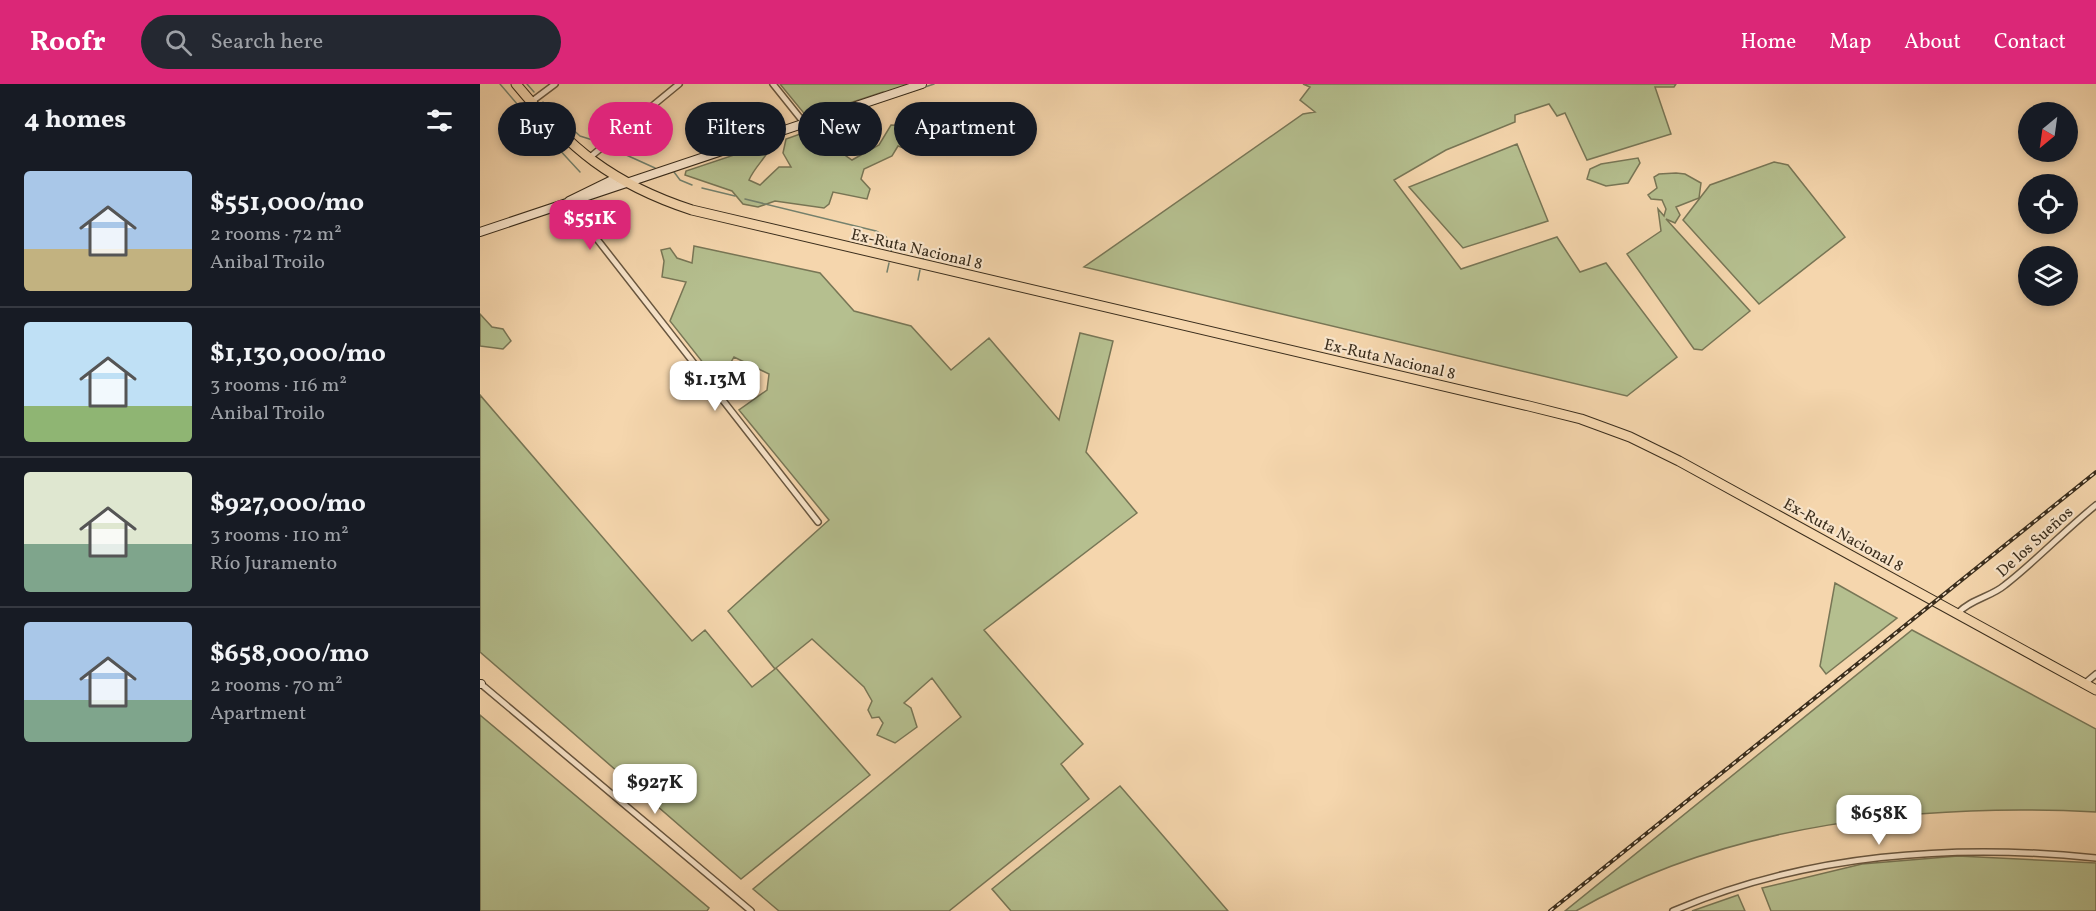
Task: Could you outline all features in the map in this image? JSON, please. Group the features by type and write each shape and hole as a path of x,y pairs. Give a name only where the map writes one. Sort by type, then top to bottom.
{"main road":[{"name":"Ex-Ruta Nacional 8","path":"516,84 531,102"},
{"name":"Ex-Ruta Nacional 8","path":"576,148 628,185 671,203 705,213 1581,419 1630,437 1679,461 2096,690"}],"street":[{"path":"531,102 555,84"},
{"path":"588,159 679,84"},
{"path":"772,84 798,116"},
{"path":"869,102 922,84"},
{"path":"480,232 568,202 628,185 661,171 798,126"},
{"path":"568,202 616,178"},
{"path":"568,202 818,522"},
{"name":"De los Sueños","path":"1958,613 1963,607 2005,586 2055,538 2096,505"},
{"path":"2085,684 2096,674"},
{"path":"480,684 751,911"},
{"path":"1672,911 1704,897 1862,859 1928,853 1995,851 2096,858"}],"green space":[{"path":"780,84 922,84 888,94 883,92 853,102 798,102 798,106"},
{"path":"1303,84 1676,84 1674,87 1655,87 1671,134 1587,160 1565,113 1557,116 1549,104 1515,115 1515,122 1446,150 1394,180 1461,269 1557,237 1580,272 1606,263 1677,357 1627,396 1084,267 1303,114 1315,112 1300,100 1310,87"},
{"path":"891,125 894,125 892,156 864,169 861,179 870,189 867,199 833,192 829,204 824,208 775,201 758,207 743,204 732,191 685,175 686,171 731,156 765,156 749,180 760,185 779,167 791,167 785,156 786,139 798,135 798,156 846,156 852,160 859,156 882,156 882,140"},
{"path":"1517,144 1548,221 1463,248 1409,187"},
{"path":"1638,158 1640,163 1628,183 1606,186 1587,179 1590,169 1601,164"},
{"path":"1774,162 1788,165 1845,237 1759,304 1683,220 1710,185"},
{"path":"1659,174 1685,174 1701,183 1699,198 1676,207 1680,215 1675,223 1666,219 1750,311 1702,350 1694,349 1627,254 1661,231 1658,209 1664,216 1666,209 1662,200 1651,199 1648,195 1657,188 1654,177"},
{"path":"694,246 820,273 854,311 911,326 951,370 989,338 1059,420 1080,333 1113,341 1086,452 1137,513 984,630 1083,744 1061,764 1089,799 949,911 779,911 753,889 961,717 932,678 904,703 911,708 917,727 895,743 877,735 883,723 879,717 872,718 868,710 872,701 864,687 812,639 776,668 870,775 741,879 480,652 480,395 692,641 705,630 752,687 775,669 728,611 829,520 739,410 767,390 769,374 734,357 719,383 670,321 686,282 662,277 664,261 661,250 670,248 677,258 692,263"},
{"path":"480,314 492,327 503,329 511,341 503,349 480,346"},
{"path":"1835,583 1897,618 1826,674 1820,666"},
{"path":"1912,630 2096,729 2096,812 1963,811 1896,816 1828,825 1762,839 1697,857 1635,881 1576,911 1565,911"},
{"path":"480,715 709,908 707,911 480,911"},
{"path":"1120,786 1228,911 1011,911 992,889"},
{"path":"1958,856 2096,863 2096,911 1771,911 1762,888 1862,864"},
{"path":"1738,895 1745,911 1692,911"}],"waterway":[{"path":"500,84 515,102"},
{"path":"527,84 534,92"},
{"path":"786,133 934,84"},
{"path":"576,132 588,139"},
{"path":"565,156 580,172"},
{"path":"628,156 655,168"},
{"path":"674,172 680,180 692,185"},
{"path":"702,188 735,196"},
{"path":"745,199 876,231 886,237 892,246 891,252"},
{"path":"892,246 903,249"},
{"path":"914,251 924,256 923,259"},
{"path":"887,272 889,263"},
{"path":"918,280 920,270"}],"railway":[{"path":"1550,911 2096,472"}]}
